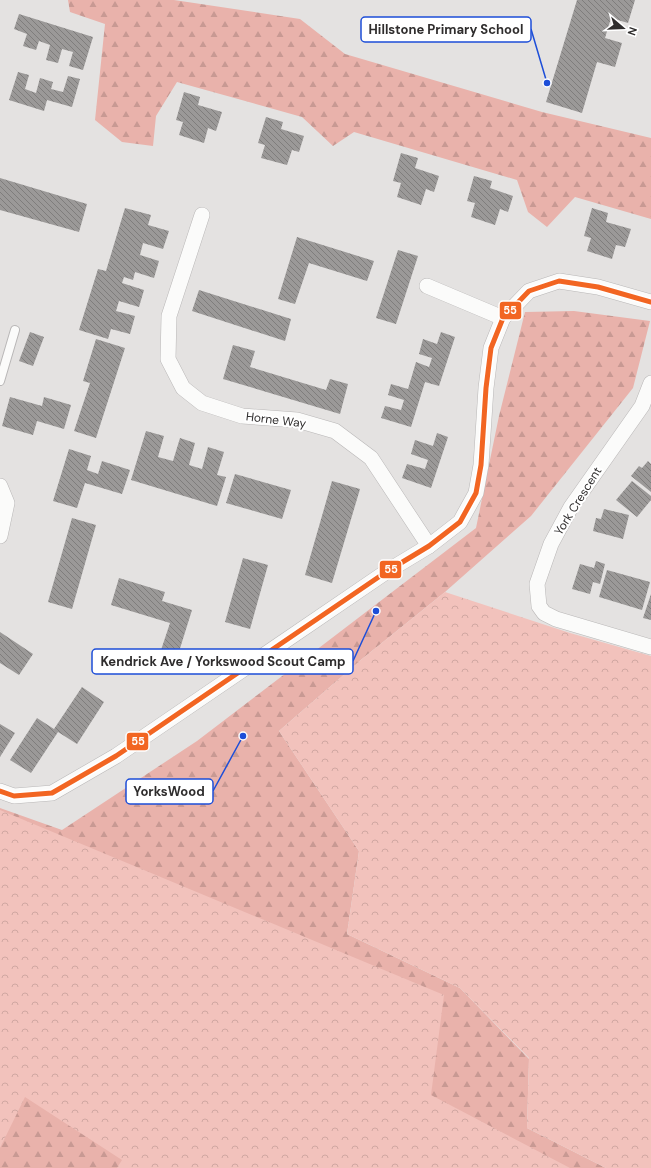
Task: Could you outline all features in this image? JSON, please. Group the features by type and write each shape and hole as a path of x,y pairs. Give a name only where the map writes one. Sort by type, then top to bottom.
{"street":[{"name":"Horne Way","path":"202,215 169,316 168,359 183,388 202,402 242,416 297,420 335,431 371,458 429,546"},
{"path":"0,791 14,796 52,793 116,756 380,577 429,546 460,522 476,493 481,465 486,388 491,348 503,318 529,291 559,281 598,287 651,302"},
{"path":"428,286 503,318"},
{"name":"York Crescent","path":"651,383 642,406 571,507 551,544 537,584 539,606 544,613 556,619 651,647"},
{"path":"0,486 7,503 0,536"}],"lane":[{"path":"0,381 15,330"}],"green space":[{"path":"68,0 174,0 300,19 345,54 542,112 651,138 651,219 575,197 547,227 528,212 517,180 354,132 333,146 302,117 177,82 156,116 153,146 122,142 95,120 105,24 70,12"},
{"path":"574,311 650,321 633,388 531,516 445,592 362,659 279,731 359,851 347,934 460,988 529,1059 527,1128 606,1168 0,1168 0,808 62,830 197,741 476,528 499,416 525,312"},
{"path":"445,592 570,633 651,656 651,1168 606,1168 527,1128 529,1058 460,988 347,934 359,851 279,731 362,659"},
{"path":"0,810 444,995 431,1095 570,1168 117,1168 122,1160 25,1097 0,1148"}],"building":[{"path":"577,0 635,0 628,23 611,18 605,38 622,43 615,67 597,62 582,113 546,102"},
{"path":"19,14 93,37 83,70 69,66 73,52 62,49 58,63 46,60 50,45 39,41 36,50 23,46 27,34 14,29"},
{"path":"18,72 29,75 25,89 36,93 40,78 53,82 51,89 63,92 68,76 80,79 72,107 47,100 44,111 9,100"},
{"path":"184,92 200,97 198,105 222,112 216,131 208,128 204,143 179,135 183,122 176,120"},
{"path":"266,117 283,122 281,129 304,136 299,152 292,150 287,165 261,158 265,145 258,143"},
{"path":"401,153 418,158 415,168 439,176 434,192 426,189 421,205 397,197 401,183 393,181"},
{"path":"474,176 492,181 490,188 513,196 508,212 500,209 495,225 471,217 475,203 467,201"},
{"path":"0,178 87,204 79,232 0,210"},
{"path":"125,208 151,215 148,225 169,231 163,249 143,243 140,255 159,261 154,278 135,272 133,280 124,277 122,283 144,290 139,307 119,301 116,311 135,316 130,334 111,329 108,339 79,330 98,269 106,271"},
{"path":"592,208 608,213 606,222 631,229 625,247 616,245 612,259 587,251 591,238 584,236"},
{"path":"297,237 374,261 367,281 309,263 295,304 278,299"},
{"path":"398,250 418,256 396,324 376,318"},
{"path":"199,290 291,319 285,341 192,311"},
{"path":"30,332 44,337 33,366 19,361"},
{"path":"441,332 455,337 439,386 425,382 411,427 381,418 385,406 401,410 404,400 388,395 391,384 408,389 416,362 429,367 432,358 419,354 423,339 437,344"},
{"path":"96,339 125,348 96,438 74,431 90,383 83,381"},
{"path":"233,345 255,351 250,367 326,390 330,379 348,384 340,414 223,379"},
{"path":"10,397 42,406 44,397 71,405 64,429 37,421 33,435 2,426"},
{"path":"146,431 164,436 158,457 173,461 180,438 195,443 189,465 202,469 208,447 224,452 217,475 226,477 217,506 131,480"},
{"path":"437,433 448,437 431,488 402,478 407,464 425,469 428,460 411,454 415,440 433,446"},
{"path":"69,449 91,456 87,470 98,474 102,461 130,470 122,494 85,483 77,508 53,501"},
{"path":"648,461 651,464 651,492 631,476 639,466 642,468"},
{"path":"235,474 291,490 282,519 226,503"},
{"path":"332,481 360,489 332,583 305,575"},
{"path":"632,481 651,496 651,500 637,517 616,500"},
{"path":"604,509 629,515 623,539 593,531 596,518 601,519"},
{"path":"72,518 96,525 72,609 48,602"},
{"path":"243,558 268,565 250,629 225,622"},
{"path":"596,561 605,564 600,584 593,582 590,594 572,589 580,564 594,568"},
{"path":"607,570 650,582 642,610 599,597"},
{"path":"119,578 165,592 162,601 192,610 177,658 160,653 170,623 111,605"},
{"path":"651,594 651,620 643,618"},
{"path":"0,632 33,654 19,675 0,663"},
{"path":"82,687 104,702 77,744 58,732 31,773 10,760 37,718 54,729"},
{"path":"0,724 15,733 0,757"}],"transit line":[{"name":"55","path":"0,791 14,796 52,793 116,756 386,572 429,546 460,522 476,493 481,465 486,388 491,348 503,318 529,291 559,281 598,287 651,302"}],"place":[{"name":"Hillstone Primary School","path":"547,83"},
{"name":"Kendrick Ave / Yorkswood Scout Camp","path":"376,611"},
{"name":"YorksWood","path":"243,736"}]}
